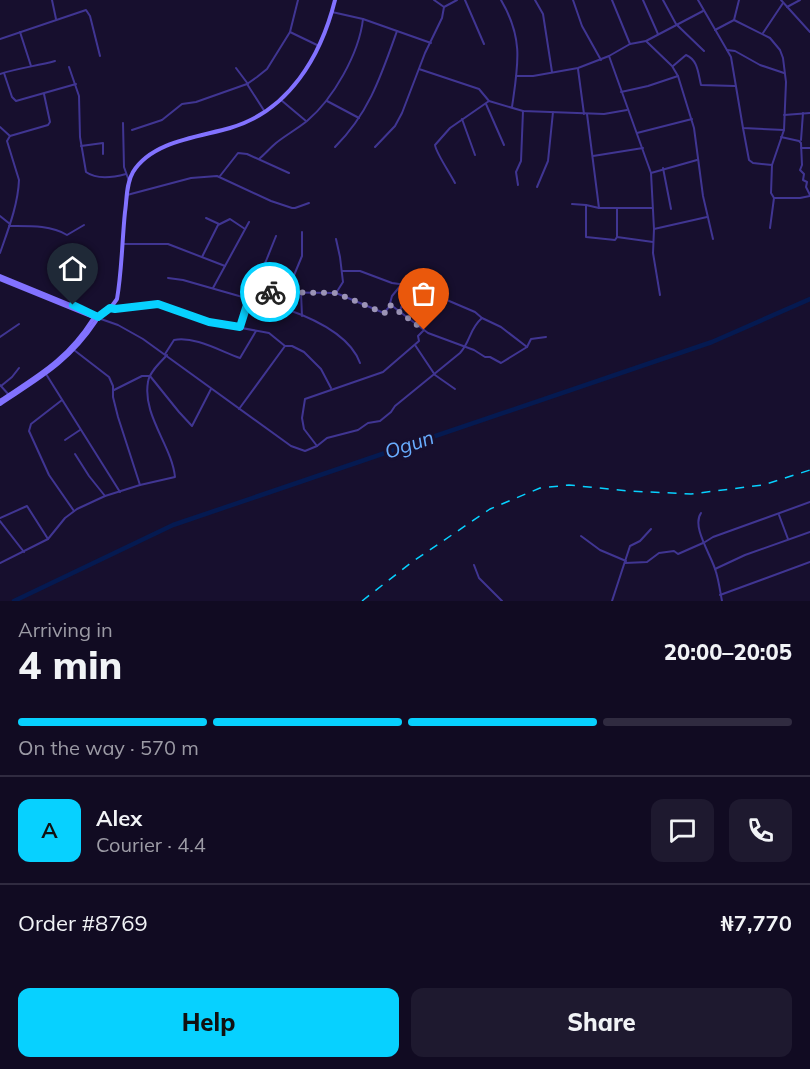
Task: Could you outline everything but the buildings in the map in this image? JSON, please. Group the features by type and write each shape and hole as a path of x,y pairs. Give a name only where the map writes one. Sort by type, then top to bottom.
{"street":[{"path":"52,0 56,19"},
{"path":"132,130 162,120 182,104 196,102 247,84 267,69 290,32 298,0"},
{"path":"0,402 54,364 76,343 95,318 114,304 118,292 129,182 137,167 156,151 184,140 231,128 266,112 281,99 309,66 320,46 335,0"},
{"path":"434,0 444,7"},
{"path":"375,147 399,120 444,7 457,0"},
{"path":"465,0 484,44"},
{"path":"501,0 512,18 516,34 516,76 512,108"},
{"path":"535,0 543,14 552,72"},
{"path":"573,0 582,26 601,60"},
{"path":"612,0 630,44"},
{"path":"642,0 658,34"},
{"path":"663,0 676,24 704,51"},
{"path":"698,0 727,50 733,66 749,160 753,164 772,165"},
{"path":"715,31 734,20 739,0"},
{"path":"786,7 800,0"},
{"path":"763,33 782,2 810,32"},
{"path":"0,39 56,19 87,11 100,56"},
{"path":"516,76 533,76 578,68 601,60 630,44 646,41 703,11"},
{"path":"332,12 363,19 430,43"},
{"path":"259,159 274,144 306,121 327,100 351,57 363,19"},
{"path":"734,20 763,33 780,50 786,82 784,130 772,165 771,193 774,198 770,228"},
{"path":"335,147 359,118 374,94 397,31"},
{"path":"21,32 31,66"},
{"path":"290,32 320,46"},
{"path":"646,41 672,66 678,76 692,119 697,160 713,239"},
{"path":"727,50 735,51 760,65 784,73"},
{"path":"672,66 686,55 692,57 696,64 701,85 735,86"},
{"path":"609,56 651,172 653,242 657,287 660,295"},
{"path":"55,61 2,73 12,97 16,101 76,84"},
{"path":"69,67 80,102 80,137 87,174 111,177 126,174"},
{"path":"236,68 266,112"},
{"path":"578,68 599,208"},
{"path":"419,69 479,89 488,102 504,146"},
{"path":"621,92 678,76"},
{"path":"0,253 15,207 19,180 7,141 10,136 48,126 50,122 44,93"},
{"path":"281,99 306,121"},
{"path":"327,100 359,118"},
{"path":"455,183 434,146 436,141 462,119 488,102 523,111 586,114 627,110"},
{"path":"518,185 516,172 521,162 523,111"},
{"path":"537,187 548,161 552,112"},
{"path":"774,198 810,196 806,187 807,182 803,180 804,174 800,170 803,113"},
{"path":"784,115 810,113"},
{"path":"462,119 475,155"},
{"path":"637,133 692,119"},
{"path":"123,123 124,167 129,182"},
{"path":"0,127 10,136"},
{"path":"743,128 784,130"},
{"path":"781,137 801,143"},
{"path":"81,146 103,143 104,154"},
{"path":"593,156 643,148"},
{"path":"800,148 810,148"},
{"path":"220,176 238,153 247,154 289,172"},
{"path":"651,172 697,160"},
{"path":"663,168 671,209"},
{"path":"127,195 190,178 220,176 271,201 292,208 309,203"},
{"path":"572,204 599,208 652,208"},
{"path":"586,205 586,237 615,240 617,237 653,242"},
{"path":"617,208 617,237"},
{"path":"0,216 10,225 60,230 66,235 84,225"},
{"path":"654,229 707,217"},
{"path":"206,218 219,224"},
{"path":"202,257 219,224 230,219 245,228"},
{"path":"213,289 249,222"},
{"path":"287,292 302,256 302,232"},
{"path":"240,327 251,292 276,236"},
{"path":"336,239 342,271 342,286 336,293"},
{"path":"122,244 168,244 225,266"},
{"path":"342,271 360,271 401,285 414,286 475,312 501,327 527,347"},
{"path":"0,277 95,318 118,325 166,354 211,389 301,451 309,450 327,438 358,430 369,423 380,422 466,347 473,325 482,318"},
{"path":"168,278 245,297 251,292 336,293 384,313 387,312 392,296 401,285"},
{"path":"400,311 401,305 414,290 414,286"},
{"path":"301,292 302,316"},
{"path":"110,308 158,304 209,322 274,335 285,346 292,346 304,352 321,369 331,388"},
{"path":"390,305 424,330 501,363 527,347 531,339 546,337"},
{"path":"286,309 330,330 353,348 360,363"},
{"path":"0,402 46,374 74,350 95,318"},
{"path":"0,338 19,324"},
{"path":"0,563 48,539 74,511 105,496 140,485 172,479 175,476 150,406 147,383 150,376 174,340 192,340 240,358 257,330"},
{"path":"317,446 304,429 302,418 306,397 383,372 419,341 418,336 424,330"},
{"path":"415,345 435,375 455,389"},
{"path":"239,409 285,346"},
{"path":"74,350 109,377 113,383 118,417 140,485"},
{"path":"9,395 1,385 20,368"},
{"path":"46,374 120,492"},
{"path":"113,390 142,376 150,376"},
{"path":"150,376 192,426 211,389"},
{"path":"62,400 31,424 29,431 49,475 74,511"},
{"path":"65,440 80,430"},
{"path":"75,454 105,496"},
{"path":"581,536 600,550 625,562 647,562 659,553 674,551 678,554 713,537 810,502"},
{"path":"24,552 0,520 27,506 48,539"},
{"path":"702,513 698,520 715,569 722,601"},
{"path":"779,514 788,539"},
{"path":"612,601 630,546 640,541 651,529"},
{"path":"715,569 810,532"},
{"path":"720,595 810,562"},
{"path":"474,565 479,578 502,601"}],"waterway":[{"name":"Ogun","path":"14,601 173,525 712,342 810,299"}],"railway":[{"path":"362,601 412,562 490,509 540,488 569,485 691,494 763,485 810,470"}],"way so far":[{"path":"270,292 336,293 384,313 390,305 424,330"}],"route":[{"path":"73,305 98,317 110,308 158,304 209,322 240,327 251,292 270,292"}]}
